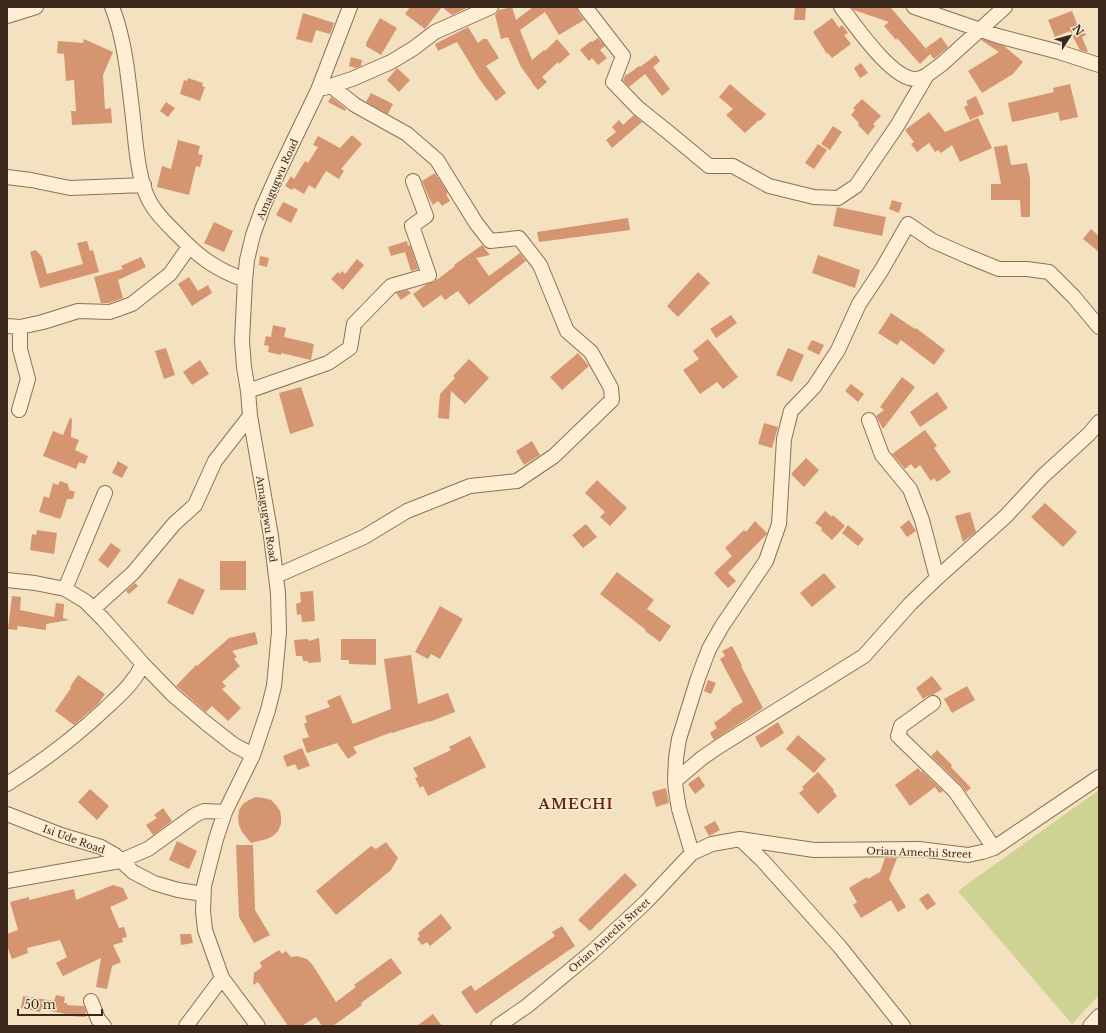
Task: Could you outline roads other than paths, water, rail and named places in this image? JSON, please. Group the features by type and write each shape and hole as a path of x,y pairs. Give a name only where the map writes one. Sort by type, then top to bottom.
{"street":[{"path":"7,16 36,7"},
{"path":"112,7 117,18 122,41 130,90 138,162 149,199 163,219 189,247 204,260 228,274 245,280"},
{"name":"Amagugwu Road","path":"258,1026 222,978 205,930 203,911 203,894 209,862 225,812 252,755 268,710 274,686 279,632 278,593 271,536 250,416 244,366 242,341 245,280 247,260 253,235 263,206 279,171 325,88 350,7"},
{"path":"325,88 352,79 391,62 414,48 435,32 490,7"},
{"path":"585,7 623,56 613,82 638,108 709,166 733,166 769,186 814,197 838,198 856,186 897,126 928,75 1005,7"},
{"path":"841,7 867,42 890,66 909,78 915,79 928,75"},
{"path":"914,7 998,36 1059,52 1099,66"},
{"path":"276,576 364,537 414,508 470,486 517,481 554,456 612,400 611,388 591,352 567,331 540,265 519,238 490,241 476,223 437,160 406,134 325,88"},
{"path":"7,177 70,188 144,185"},
{"path":"248,391 328,363 350,348 354,324 391,286 429,275 412,226 426,216 413,181"},
{"path":"692,853 679,810 675,781 679,739 698,678 709,649 722,626 766,561 779,524 784,439 791,411 814,387 838,350 859,304 881,271 908,224 933,241 999,269 1027,269 1049,272 1074,296 1099,327"},
{"path":"19,410 28,379 13,326 43,322 78,311 110,312 132,304 170,274 189,247"},
{"path":"93,609 132,573 174,524 195,505 216,461 250,416"},
{"path":"869,420 882,455 910,489 922,520 937,578"},
{"path":"675,781 702,758 718,747 864,656 910,604 1006,516 1043,476 1089,434 1099,422"},
{"path":"64,589 105,493"},
{"path":"7,580 35,583 64,589 85,601 173,695 234,745 252,755"},
{"path":"7,784 32,768 89,724 130,684 137,676 143,664"},
{"path":"934,702 901,726 898,736 955,791 994,848"},
{"name":"Orian Amechi Street","path":"498,1026 527,1006 592,952 646,902 692,853 712,844 740,839 814,850 919,849 968,855 994,848 1099,777"},
{"path":"7,881 120,861 148,850 195,815 204,811 225,812"},
{"name":"Isi Ude Road","path":"7,814 61,835 101,847 115,856 133,872 154,883 178,890 203,894"},
{"path":"740,839 763,861 840,947 903,1026"},
{"path":"186,1026 222,978"},
{"path":"91,1001 98,1019 104,1026"},
{"path":"1090,1026 1099,1016"}],"district":[{"name":"AMECHI","path":"576,804"}]}
